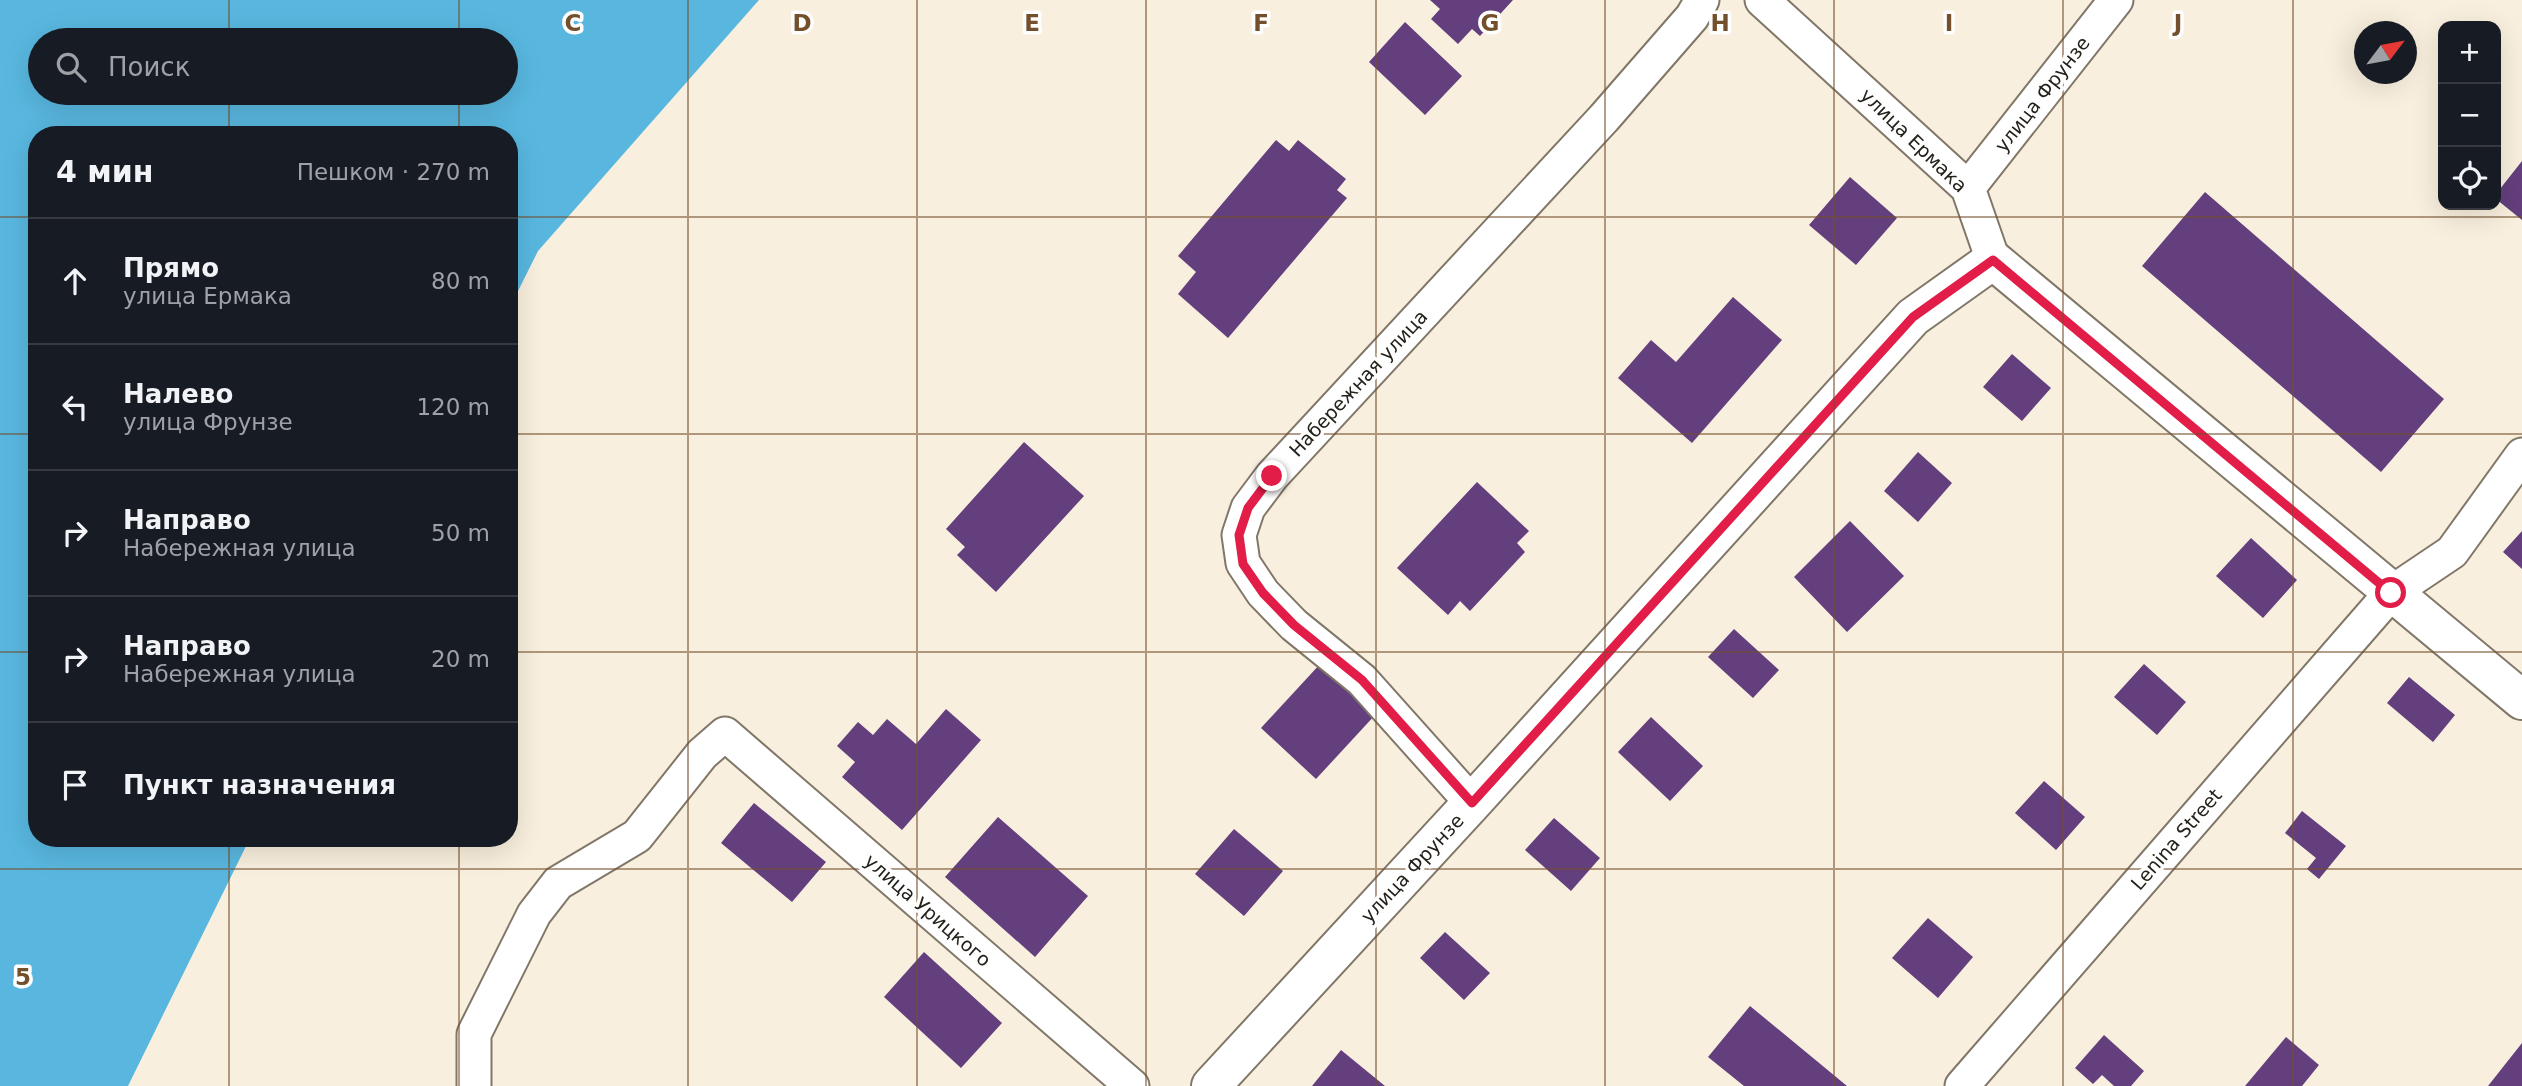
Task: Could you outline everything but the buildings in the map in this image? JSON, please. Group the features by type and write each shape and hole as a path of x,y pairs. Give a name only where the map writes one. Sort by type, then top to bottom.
{"street":[{"name":"Набережная улица","path":"1472,803 1362,680 1294,625 1263,593 1243,564 1239,535 1248,508 1272,476 1604,118 1692,17 1702,0"},
{"name":"улица Ермака","path":"1762,0 1968,188 1993,260"},
{"name":"улица Фрунзе","path":"1968,188 2116,0"},
{"name":"улица Фрунзе","path":"1211,1086 1913,317 1993,260"},
{"path":"1993,260 2522,700"},
{"name":"Lenina Street","path":"1962,1086 2391,593 2452,552 2522,455"},
{"name":"улица Урицкого","path":"474,1086 474,1034 534,914 558,883 637,836 702,754 725,734 1132,1086"}],"water":[{"path":"0,0 759,0 538,251 518,291 518,126 28,126 28,847 246,847 128,1086 0,1086"}],"route":[{"path":"1272,476 1248,508 1239,535 1243,564 1263,593 1294,625 1362,680 1387,706 1472,803 1913,317 1993,260 2391,593"}]}
